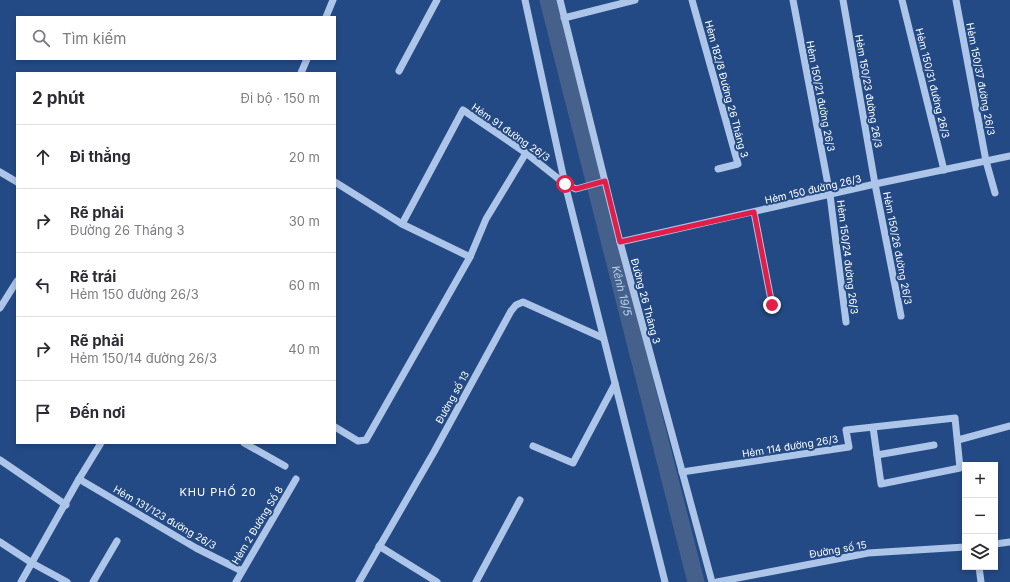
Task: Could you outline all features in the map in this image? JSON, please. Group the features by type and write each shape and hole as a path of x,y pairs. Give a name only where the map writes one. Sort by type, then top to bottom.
{"street":[{"path":"326,16 333,0"},
{"path":"398,71 437,0"},
{"path":"524,0 565,184 665,582"},
{"name":"Đường 26 Tháng 3","path":"560,0 620,242 712,582"},
{"path":"564,18 635,0"},
{"name":"Hẻm 182/8 Đường 26 Tháng 3","path":"692,0 738,164 718,168"},
{"name":"Hẻm 150/21 đường 26/3","path":"793,0 830,195"},
{"name":"Hẻm 150/23 đường 26/3","path":"843,0 875,184"},
{"name":"Hẻm 150/31 đường 26/3","path":"902,0 944,170"},
{"name":"Hẻm 150/37 đường 26/3","path":"956,0 986,161 995,193"},
{"path":"301,72 307,60"},
{"name":"Hẻm 91 đường 26/3","path":"402,224 463,110 526,153 565,184 576,189 605,181"},
{"path":"336,428 358,441 366,440 470,256 486,219 526,153"},
{"name":"Hẻm 150 đường 26/3","path":"620,242 875,184 1010,156"},
{"path":"0,172 16,181"},
{"path":"336,183 402,224 470,256"},
{"name":"Hẻm 150/26 đường 26/3","path":"875,184 901,316"},
{"name":"Hẻm 150/24 đường 26/3","path":"830,195 846,322"},
{"path":"754,212 772,305"},
{"path":"0,308 16,283"},
{"name":"Đường số 13","path":"359,582 434,452 511,310 516,304 523,302 603,338"},
{"path":"533,446 573,463 615,384"},
{"name":"Hẻm 114 đường 26/3","path":"682,472 849,447 846,430 955,418 958,440"},
{"path":"873,427 881,484 960,468 958,440 1010,426"},
{"path":"21,582 66,505 79,479 101,444"},
{"path":"246,444 285,466"},
{"path":"877,455 934,445"},
{"path":"0,460 66,505"},
{"name":"Hẻm 131/123 đường 26/3","path":"79,479 196,548 242,571"},
{"name":"Hẻm 2 Đường Số 8","path":"236,582 296,479"},
{"path":"476,582 520,500"},
{"path":"92,582 117,541"},
{"path":"0,542 32,563 67,582"},
{"path":"998,544 1010,542"},
{"path":"379,546 437,582"},
{"name":"Đường số 15","path":"717,582 868,553 962,547"},
{"path":"979,570 981,582"}],"waterway":[{"name":"Kênh 19/5","path":"548,0 696,582"}],"district":[{"name":"KHU PHỐ 20","path":"218,492"}],"route":[{"path":"565,184 576,189 605,181 620,242 754,212 772,305"}]}
